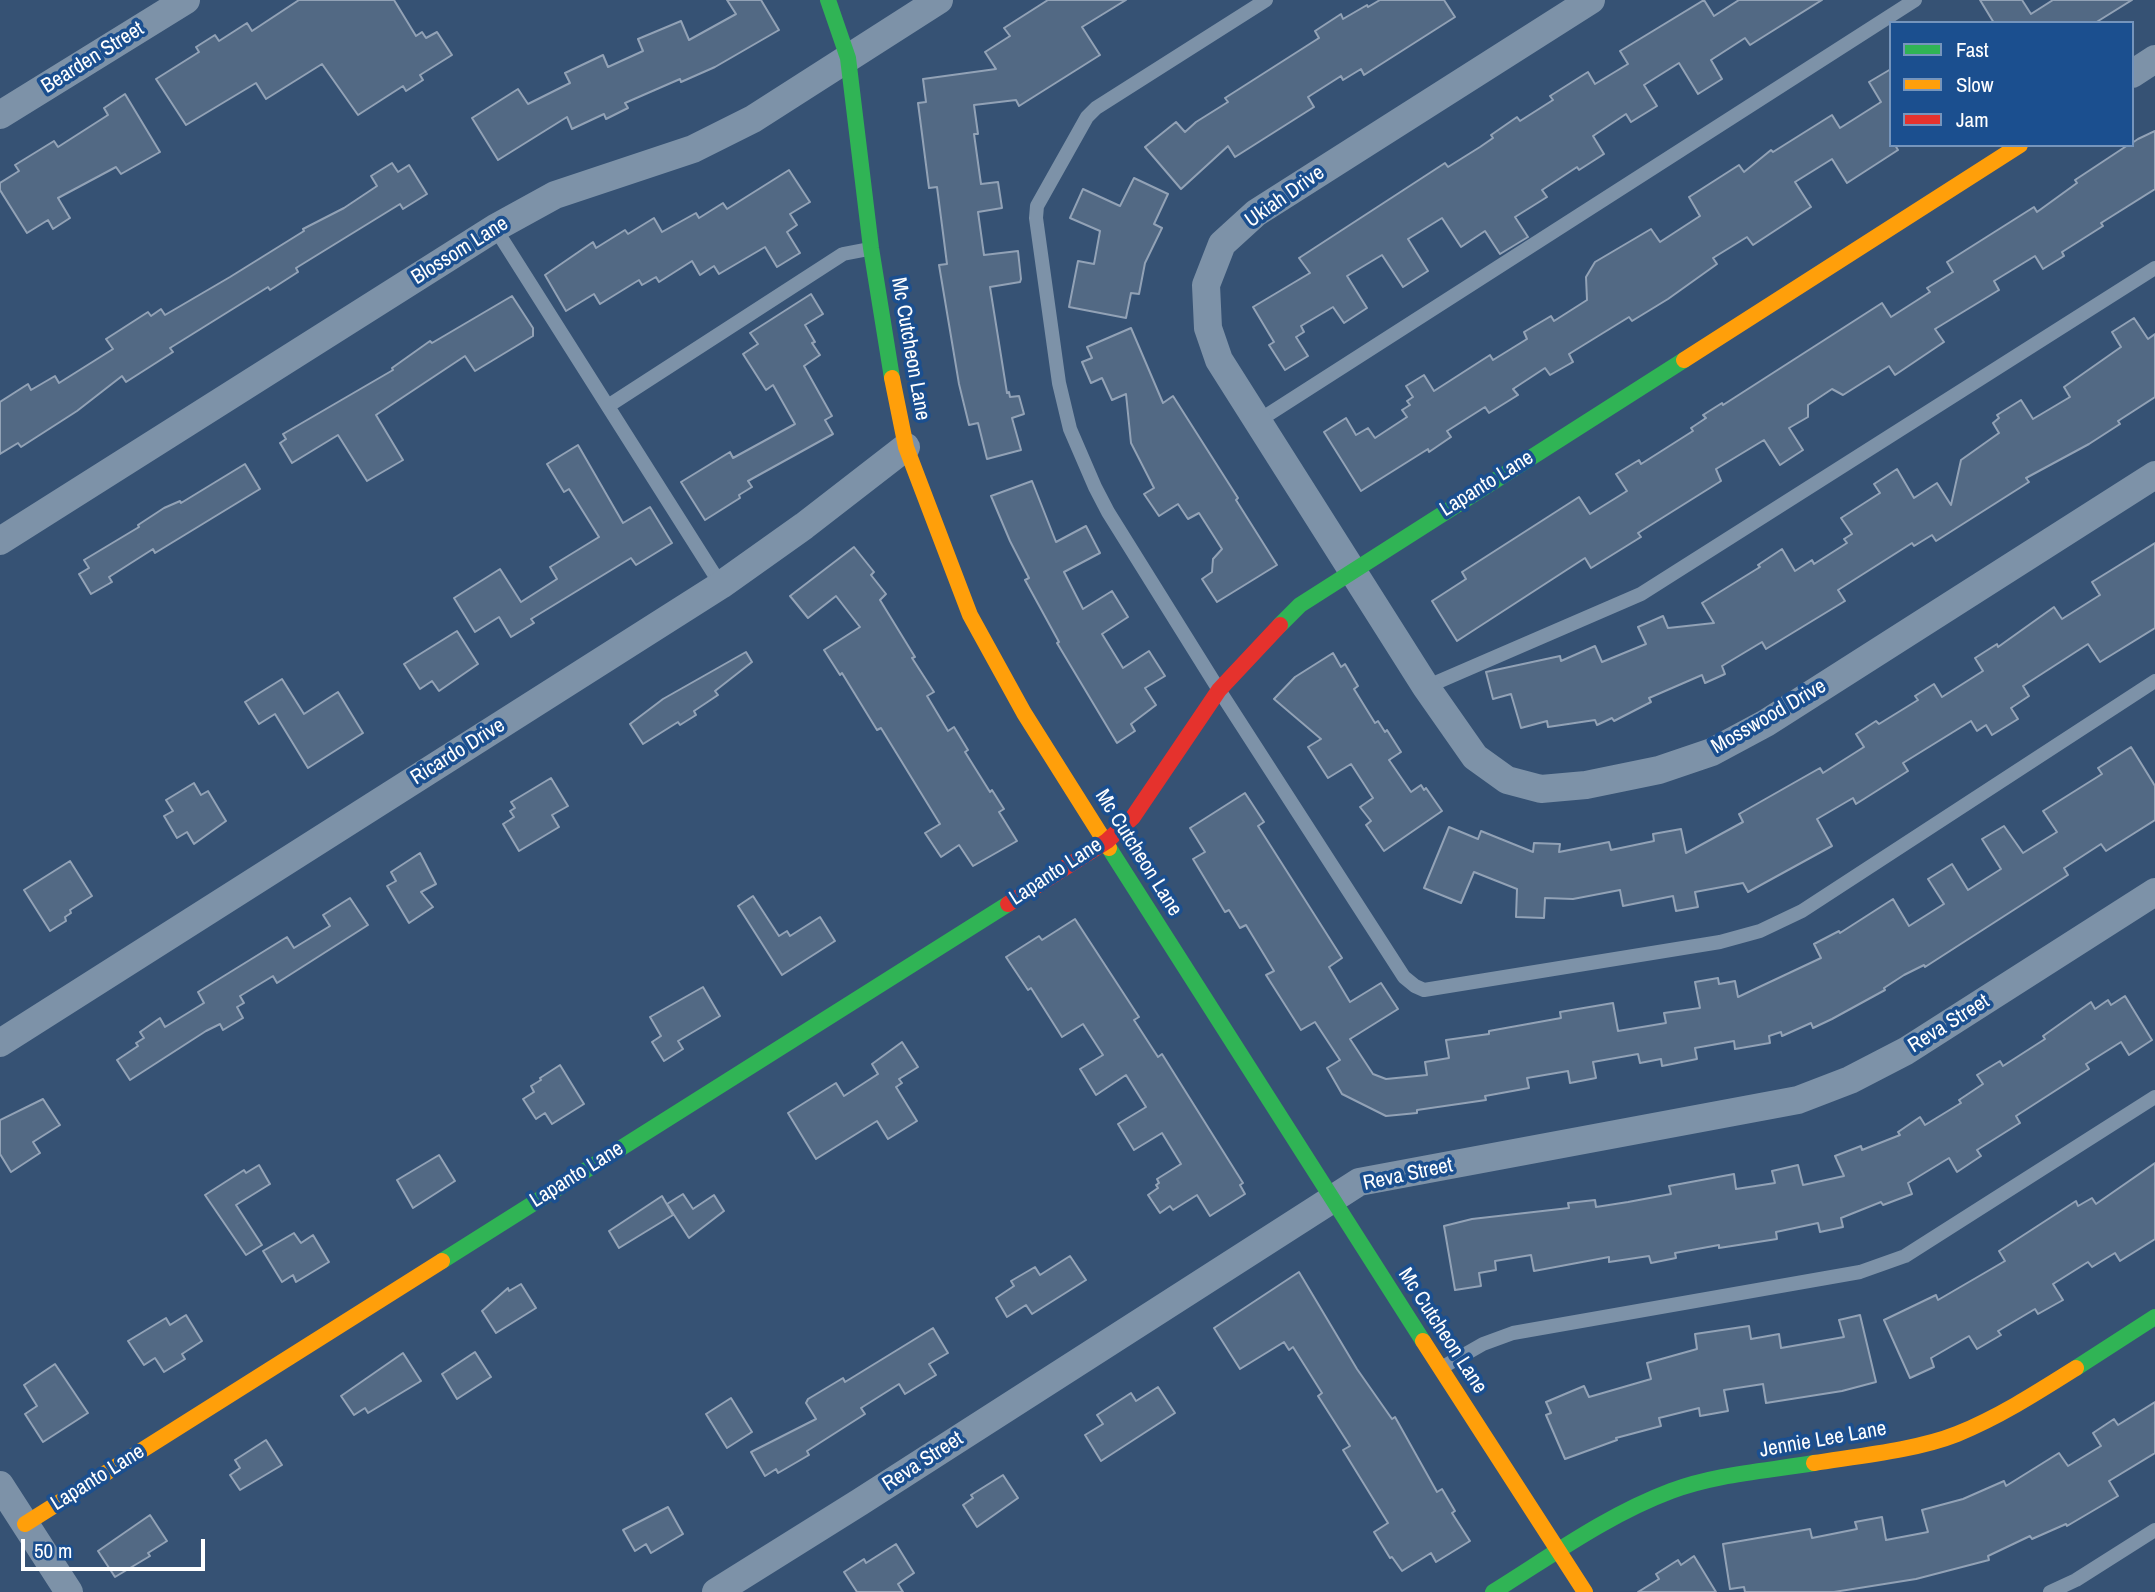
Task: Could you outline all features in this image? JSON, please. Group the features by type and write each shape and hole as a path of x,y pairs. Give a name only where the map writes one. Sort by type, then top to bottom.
{"street":[{"name":"Bearden Street","path":"0,115 186,0"},
{"name":"Mc Cutcheon Lane","path":"828,0 848,58 871,248 886,346 906,447 934,527 970,615 1024,713 1331,1199 1586,1592"},
{"name":"Blossom Lane","path":"0,541 495,228 555,195 693,149 753,119 939,0"},
{"name":"Ukiah Drive","path":"1352,570 1220,359 1208,328 1206,285 1222,244 1256,213 1591,0"},
{"path":"2134,73 2155,59"},
{"name":"Lapanto Lane","path":"25,1524 1107,841 1133,817 1219,690 1254,650 1300,605 2017,147"},
{"name":"Ricardo Drive","path":"0,1043 721,585 804,526 906,447"},
{"name":"Mosswood Drive","path":"1352,570 1426,687 1475,757 1507,780 1541,789 1586,785 1659,770 1712,752 1766,723 2155,475"},
{"name":"Reva Street","path":"716,1592 860,1503 1359,1182 1798,1100 1850,1080 1906,1051 2155,892"},
{"name":"Jennie Lee Lane","path":"1493,1592 1625,1510 1674,1490 1723,1478 1894,1450 1955,1435 1994,1418 2032,1396 2155,1317"},
{"path":"0,1485 69,1592"}],"lane":[{"path":"1266,0 1096,108 1087,117 1037,206 1036,218 1056,370 1070,429 1108,512 1404,977 1415,986 1424,990 1720,942 1760,931 1802,911 2155,681"},
{"path":"1258,421 1915,0"},
{"path":"495,228 721,585"},
{"path":"608,406 843,254 871,248"},
{"path":"1426,687 1641,594 2155,268"},
{"path":"1440,1368 1483,1344 1513,1333 1860,1272 1905,1256 2155,1097"},
{"path":"2050,1592 2076,1580 2155,1530"}],"building":[{"path":"299,0 394,0 416,36 422,32 426,38 437,32 452,55 420,75 423,80 406,91 403,86 358,115 322,64 266,99 256,83 186,125 156,79 199,52 196,47 215,35 219,41 247,23 252,31"},
{"path":"727,0 761,0 779,30 715,67 625,103 628,108 606,119 604,114 572,129 567,117 498,160 472,118 518,89 528,104 570,83 565,73 603,55 608,67 643,51 638,39 681,21 689,40 736,14"},
{"path":"1048,0 1126,0 1082,27 1100,55 1019,106 1016,100 974,105 978,134 974,134 981,184 998,182 1002,208 978,212 984,255 1018,251 1021,279 1020,282 990,287 1007,393 1009,392 1010,397 1019,396 1024,414 1012,418 1021,450 987,459 978,423 969,425 959,384 939,265 947,264 937,187 929,188 918,103 926,102 923,79 996,69 985,52 1010,36 1004,28"},
{"path":"1380,0 1444,0 1455,17 1364,75 1361,69 1343,80 1341,76 1308,97 1314,107 1235,157 1228,146 1181,189 1145,147 1176,122 1185,132 1228,102 1225,98 1319,38 1315,31 1341,14 1343,19"},
{"path":"1704,0 1714,16 1739,0 1822,0 1750,45 1745,38 1711,60 1722,79 1698,94 1679,63 1644,85 1657,106 1631,122 1626,114 1593,136 1604,154 1579,170 1577,167 1542,190 1547,197 1515,217 1528,237 1500,254 1485,231 1461,247 1442,218 1408,239 1428,271 1403,287 1382,255 1347,276 1367,308 1344,323 1333,307 1301,326 1304,332 1296,337 1308,356 1285,370 1269,345 1274,342 1253,307 1310,273 1299,258 1445,163 1448,167 1480,147 1493,138 1491,135 1517,117 1520,121 1553,100 1550,96 1588,72 1595,84 1628,64 1620,51"},
{"path":"1980,0 2022,0 2031,14 2053,0 2132,0 2098,21 1993,21"},
{"path":"1889,70 1889,147 1896,147 1898,150 1847,183 1832,159 1795,182 1811,207 1753,245 1747,237 1713,258 1717,264 1668,299 1632,321 1629,317 1569,354 1573,362 1550,375 1545,368 1513,389 1518,395 1489,413 1485,407 1447,431 1451,437 1429,452 1428,449 1361,491 1324,432 1346,418 1356,435 1368,428 1375,438 1407,417 1402,410 1410,405 1407,401 1413,397 1406,386 1424,375 1434,391 1490,355 1493,360 1527,339 1524,332 1551,316 1554,321 1587,300 1586,277 1595,262 1651,229 1660,242 1700,216 1689,197 1739,165 1744,172 1771,150 1773,152 1832,115 1840,128 1881,102 1869,82"},
{"path":"125,94 160,152 121,174 116,167 58,198 70,218 53,229 48,220 27,233 0,190 0,183 19,171 15,165 54,141 58,147 108,115 104,108"},
{"path":"2155,131 2155,189 2101,223 2103,226 2062,252 2064,256 2043,269 2035,256 1994,281 1999,290 1935,329 1944,342 1895,375 1889,366 1843,395 1832,389 1808,405 1808,417 1789,428 1803,450 1780,465 1764,440 1716,469 1721,481 1638,533 1641,537 1591,568 1585,558 1457,641 1432,601 1466,579 1462,572 1579,497 1590,514 1627,491 1616,474 1639,460 1641,464 1693,431 1691,428 1706,418 1703,415 1722,403 1723,405 1882,303 1891,317 1930,292 1927,288 1953,272 1947,262 2034,207 2037,212 2077,183 2075,180 2125,147 2134,147 2134,142"},
{"path":"392,163 398,172 409,165 427,194 403,209 400,204 296,268 298,272 270,290 268,287 170,348 173,352 126,382 122,376 77,411 21,447 18,443 0,454 0,402 28,384 31,390 55,376 59,383 113,349 106,339 148,312 151,316 161,309 165,315 304,231 303,229 344,208 377,186 371,176"},
{"path":"789,170 810,202 790,214 797,225 787,232 800,253 777,267 765,247 719,274 714,266 700,275 692,261 659,282 656,277 642,285 639,280 600,304 594,294 566,311 545,275 593,242 596,248 625,230 628,234 654,218 662,232 696,213 699,218 723,203 727,209"},
{"path":"1134,178 1168,194 1154,224 1162,228 1145,263 1139,294 1131,293 1126,318 1069,307 1078,261 1094,264 1100,231 1070,218 1083,189 1120,206"},
{"path":"811,294 823,314 805,325 820,355 804,366 832,416 825,420 833,434 748,481 752,487 739,495 740,498 705,520 681,482 730,452 733,458 795,424 773,385 766,390 743,354 758,344 750,333"},
{"path":"512,296 533,328 533,336 475,371 465,356 376,415 403,460 367,481 338,435 292,463 280,443 286,439 283,434 393,370 392,368 430,341 432,343"},
{"path":"2134,318 2148,339 2155,334 2155,397 2118,421 2120,424 2026,478 2029,482 1936,541 1932,535 1914,546 1912,543 1838,590 1845,601 1766,649 1762,642 1722,666 1725,674 1705,683 1702,675 1649,698 1651,702 1614,721 1612,718 1597,725 1595,720 1548,727 1547,721 1521,728 1511,694 1493,699 1486,672 1560,656 1561,661 1595,646 1602,662 1646,644 1638,627 1663,616 1668,628 1714,623 1702,603 1760,567 1758,565 1782,549 1795,571 1812,560 1814,564 1847,543 1844,539 1852,534 1841,518 1880,493 1874,484 1897,469 1914,498 1937,483 1951,505 1961,460 1999,433 1993,423 1999,418 1997,415 2021,400 2033,419 2070,397 2064,387 2121,347 2112,332"},
{"path":"1131,328 1163,403 1173,396 1277,565 1217,602 1202,579 1212,572 1213,559 1222,549 1199,513 1188,519 1178,504 1159,516 1144,494 1154,488 1131,443 1126,394 1112,400 1102,378 1091,383 1082,362 1092,358 1087,347"},
{"path":"578,445 623,523 650,507 672,543 636,565 631,558 531,619 534,623 511,637 499,617 475,632 454,598 500,569 521,602 557,579 550,567 599,537 569,489 564,492 547,464"},
{"path":"245,464 260,489 155,553 153,549 109,577 112,582 91,594 79,574 89,568 84,560 139,527 138,525 164,508 180,501 181,503"},
{"path":"1032,481 1056,542 1086,526 1100,553 1064,572 1083,609 1112,591 1128,617 1102,634 1123,668 1149,651 1165,676 1145,688 1156,705 1131,724 1135,731 1117,743 1057,643 1059,642 1025,580 1029,578 991,496"},
{"path":"2155,543 2155,628 2100,662 2088,644 2023,686 2029,696 2011,708 2018,719 1992,735 1986,725 1977,731 1971,721 1903,763 1908,771 1856,804 1853,798 1817,819 1832,846 1748,892 1743,883 1695,892 1698,907 1676,911 1673,896 1623,906 1620,890 1573,899 1545,898 1544,918 1516,917 1517,889 1474,872 1461,903 1424,888 1449,827 1478,839 1481,831 1533,852 1534,843 1560,844 1559,852 1609,842 1611,850 1654,841 1653,834 1681,829 1686,853 1743,822 1739,814 1820,768 1823,773 1864,747 1856,734 1876,721 1879,724 1918,700 1915,696 1934,684 1942,697 1983,671 1975,658 1997,644 1998,647 2054,607 2062,619 2100,595 2092,582"},
{"path":"854,547 874,572 871,575 886,594 880,600 934,692 927,696 948,731 954,727 968,750 965,752 1004,809 999,812 1017,841 973,866 959,845 941,857 925,833 940,824 881,728 877,730 842,673 840,675 824,650 860,627 836,596 808,618 790,596"},
{"path":"457,631 478,664 439,691 432,681 420,689 404,664"},
{"path":"746,652 752,662 715,691 718,695 694,711 696,715 680,725 678,722 643,744 630,724 663,699"},
{"path":"1333,653 1341,667 1345,664 1358,686 1354,689 1375,723 1378,721 1385,732 1387,730 1401,752 1389,760 1411,792 1421,785 1424,790 1426,788 1442,811 1384,851 1366,825 1371,821 1360,807 1373,798 1351,764 1328,778 1308,747 1321,739 1274,699 1295,677"},
{"path":"282,679 304,714 338,692 363,733 308,768 275,714 259,724 245,702"},
{"path":"2131,747 2155,786 2155,820 2106,851 2101,844 2064,868 2068,875 1925,967 1924,965 1904,975 1884,988 1885,990 1832,1019 1813,1028 1811,1023 1782,1036 1781,1032 1769,1036 1770,1043 1735,1049 1734,1041 1695,1048 1697,1059 1662,1066 1661,1059 1640,1063 1638,1054 1593,1062 1596,1078 1570,1083 1568,1071 1527,1078 1529,1088 1485,1096 1486,1100 1417,1110 1417,1113 1386,1116 1342,1094 1327,1068 1340,1060 1315,1022 1301,1030 1266,975 1274,971 1246,925 1240,928 1229,910 1225,912 1193,859 1205,852 1190,828 1245,793 1264,822 1258,826 1342,958 1329,967 1350,1002 1381,983 1398,1009 1350,1039 1373,1074 1386,1079 1427,1075 1425,1062 1449,1058 1446,1040 1489,1034 1489,1031 1561,1018 1560,1012 1613,1003 1618,1031 1666,1023 1664,1013 1700,1008 1695,982 1718,978 1719,984 1735,981 1738,997 1821,958 1814,944 1839,931 1840,933 1893,899 1909,926 1944,904 1928,879 1952,864 1968,890 2001,869 1982,839 2004,826 2023,853 2057,832 2043,811 2102,774 2098,768"},
{"path":"551,778 568,806 552,815 559,827 519,851 503,824 514,817 510,811 515,808 511,802"},
{"path":"194,783 201,795 208,791 226,821 194,844 187,832 177,838 164,816 173,811 166,800"},
{"path":"420,853 436,884 421,892 433,907 409,923 387,886 396,881 391,872"},
{"path":"70,861 92,896 70,910 71,913 65,917 66,921 50,931 24,890"},
{"path":"753,896 779,936 787,931 790,936 820,917 835,941 782,975 738,906"},
{"path":"350,898 368,925 277,983 273,976 240,996 244,1003 237,1007 243,1018 223,1030 220,1024 206,1031 130,1080 117,1060 138,1046 136,1043 144,1038 140,1032 160,1018 165,1027 204,1003 198,992 287,937 294,948 330,926 323,915"},
{"path":"1075,919 1139,1017 1134,1020 1158,1057 1162,1054 1243,1183 1240,1185 1245,1194 1210,1216 1197,1195 1173,1210 1170,1206 1160,1213 1148,1195 1158,1188 1157,1179 1181,1164 1162,1133 1134,1150 1118,1124 1146,1107 1126,1075 1096,1095 1080,1069 1103,1055 1083,1024 1062,1037 1031,988 1028,990 1006,957 1039,936 1042,940"},
{"path":"703,987 720,1016 678,1041 683,1049 664,1061 652,1042 661,1036 650,1017"},
{"path":"2125,996 2152,1040 2129,1055 2121,1042 2086,1064 2089,1069 2016,1116 2020,1123 1977,1150 1981,1156 1957,1172 1949,1158 1908,1183 1912,1194 1883,1205 1881,1202 1841,1218 1843,1227 1820,1232 1818,1223 1776,1232 1777,1239 1675,1253 1676,1258 1651,1263 1649,1256 1609,1262 1609,1257 1534,1271 1531,1255 1495,1261 1496,1270 1479,1273 1481,1286 1455,1290 1444,1226 1472,1219 1569,1208 1568,1203 1595,1200 1596,1207 1628,1202 1671,1194 1669,1186 1734,1174 1736,1189 1775,1183 1772,1171 1798,1165 1803,1185 1844,1176 1835,1156 1861,1146 1862,1150 1900,1135 1898,1132 1920,1117 1925,1125 1961,1103 1959,1100 1983,1084 1977,1075 2000,1061 2003,1066 2045,1039 2043,1036 2091,1002 2095,1009 2108,1000 2111,1005"},
{"path":"902,1042 918,1067 899,1079 902,1083 896,1087 917,1121 888,1139 877,1121 816,1159 788,1113 836,1083 844,1096 878,1074 872,1064"},
{"path":"560,1065 584,1104 552,1124 545,1113 536,1119 523,1099 534,1092 531,1086"},
{"path":"43,1099 60,1125 33,1142 40,1153 11,1172 0,1154 0,1120"},
{"path":"439,1155 455,1181 413,1208 397,1180"},
{"path":"2155,1163 2155,1239 2120,1261 2115,1253 2092,1267 2088,1262 2053,1284 2063,1300 2038,1314 2035,1309 1998,1331 2001,1335 1977,1349 1969,1336 1931,1358 1934,1367 1910,1378 1884,1320 1936,1295 1938,1300 2005,1261 1999,1251 2076,1201 2078,1206 2092,1198 2096,1204"},
{"path":"259,1165 270,1184 236,1205 262,1245 246,1255 205,1195 244,1170 246,1173"},
{"path":"683,1194 693,1209 714,1195 724,1211 689,1238 667,1204"},
{"path":"662,1196 673,1215 619,1248 609,1231"},
{"path":"294,1233 301,1243 313,1235 329,1262 296,1282 293,1275 282,1282 263,1251"},
{"path":"1070,1256 1086,1280 1032,1314 1026,1305 1007,1317 996,1298 1014,1286 1011,1281 1035,1267 1040,1275"},
{"path":"1299,1272 1357,1369 1392,1419 1395,1417 1437,1492 1442,1489 1455,1511 1452,1513 1470,1541 1436,1562 1431,1553 1402,1571 1392,1557 1390,1558 1374,1532 1388,1523 1343,1450 1350,1446 1318,1396 1322,1393 1293,1347 1289,1350 1284,1342 1240,1369 1214,1328"},
{"path":"521,1284 536,1308 496,1333 482,1311 508,1288 509,1291"},
{"path":"186,1315 202,1341 182,1354 185,1359 164,1372 155,1358 144,1365 128,1341 166,1318 170,1325"},
{"path":"1860,1315 1876,1382 1842,1391 1766,1403 1763,1384 1724,1390 1728,1411 1700,1416 1699,1408 1659,1418 1661,1426 1616,1438 1617,1440 1565,1459 1546,1415 1551,1413 1546,1402 1584,1386 1589,1397 1651,1379 1647,1363 1697,1349 1695,1334 1749,1326 1751,1339 1779,1334 1781,1348 1844,1337 1839,1320"},
{"path":"933,1328 948,1353 929,1364 936,1375 905,1394 899,1384 861,1408 865,1414 807,1451 809,1455 778,1473 776,1469 765,1476 751,1452 816,1419 806,1403 808,1399 843,1378 845,1382"},
{"path":"475,1352 491,1377 457,1399 442,1374"},
{"path":"403,1353 421,1381 368,1413 365,1408 354,1415 341,1396"},
{"path":"55,1364 88,1413 43,1442 25,1414 37,1406 24,1385"},
{"path":"1158,1387 1175,1413 1101,1461 1085,1435 1103,1424 1097,1415 1131,1393 1136,1401"},
{"path":"731,1398 752,1432 727,1448 706,1414"},
{"path":"2155,1402 2155,1453 2109,1481 2118,1496 2067,1526 2066,1524 2032,1539 2030,1536 1988,1556 1989,1560 1916,1579 1834,1592 1745,1592 1744,1587 1730,1589 1723,1544 1810,1529 1812,1538 1857,1529 1855,1522 1882,1517 1886,1540 1928,1532 1922,1510 1963,1499 2004,1481 2006,1486 2059,1453 2068,1466 2101,1446 2093,1433 2114,1419 2118,1425"},
{"path":"266,1440 282,1465 240,1490 230,1475 240,1468 235,1460"},
{"path":"1003,1475 1018,1498 977,1527 963,1505 973,1498 971,1495"},
{"path":"668,1507 683,1534 651,1553 646,1544 635,1551 623,1530"},
{"path":"150,1515 167,1541 148,1553 150,1556 115,1577 98,1551"},
{"path":"896,1544 914,1573 898,1584 903,1592 857,1592 844,1572 864,1559 866,1563"},
{"path":"1694,1556 1716,1592 1638,1592 1659,1579 1656,1574 1678,1560 1681,1565"}],"traffic: fast":[{"path":"828,0 848,58 871,248 892,378"},
{"path":"1280,625 1300,605 1684,360"},
{"path":"1109,848 1423,1341"},
{"path":"442,1261 1008,904"},
{"path":"2076,1368 2155,1317"},
{"path":"1493,1592 1602,1524 1671,1491 1724,1477 1814,1463"}],"traffic: slow":[{"path":"1684,360 2017,147"},
{"path":"892,378 906,447 970,615 1024,713 1109,848"},
{"path":"25,1524 442,1261"},
{"path":"1423,1341 1585,1592"},
{"path":"1814,1463 1941,1440 2003,1412 2076,1368"}],"traffic: jam":[{"path":"1008,904 1107,841 1133,817 1219,690 1280,625"}]}
